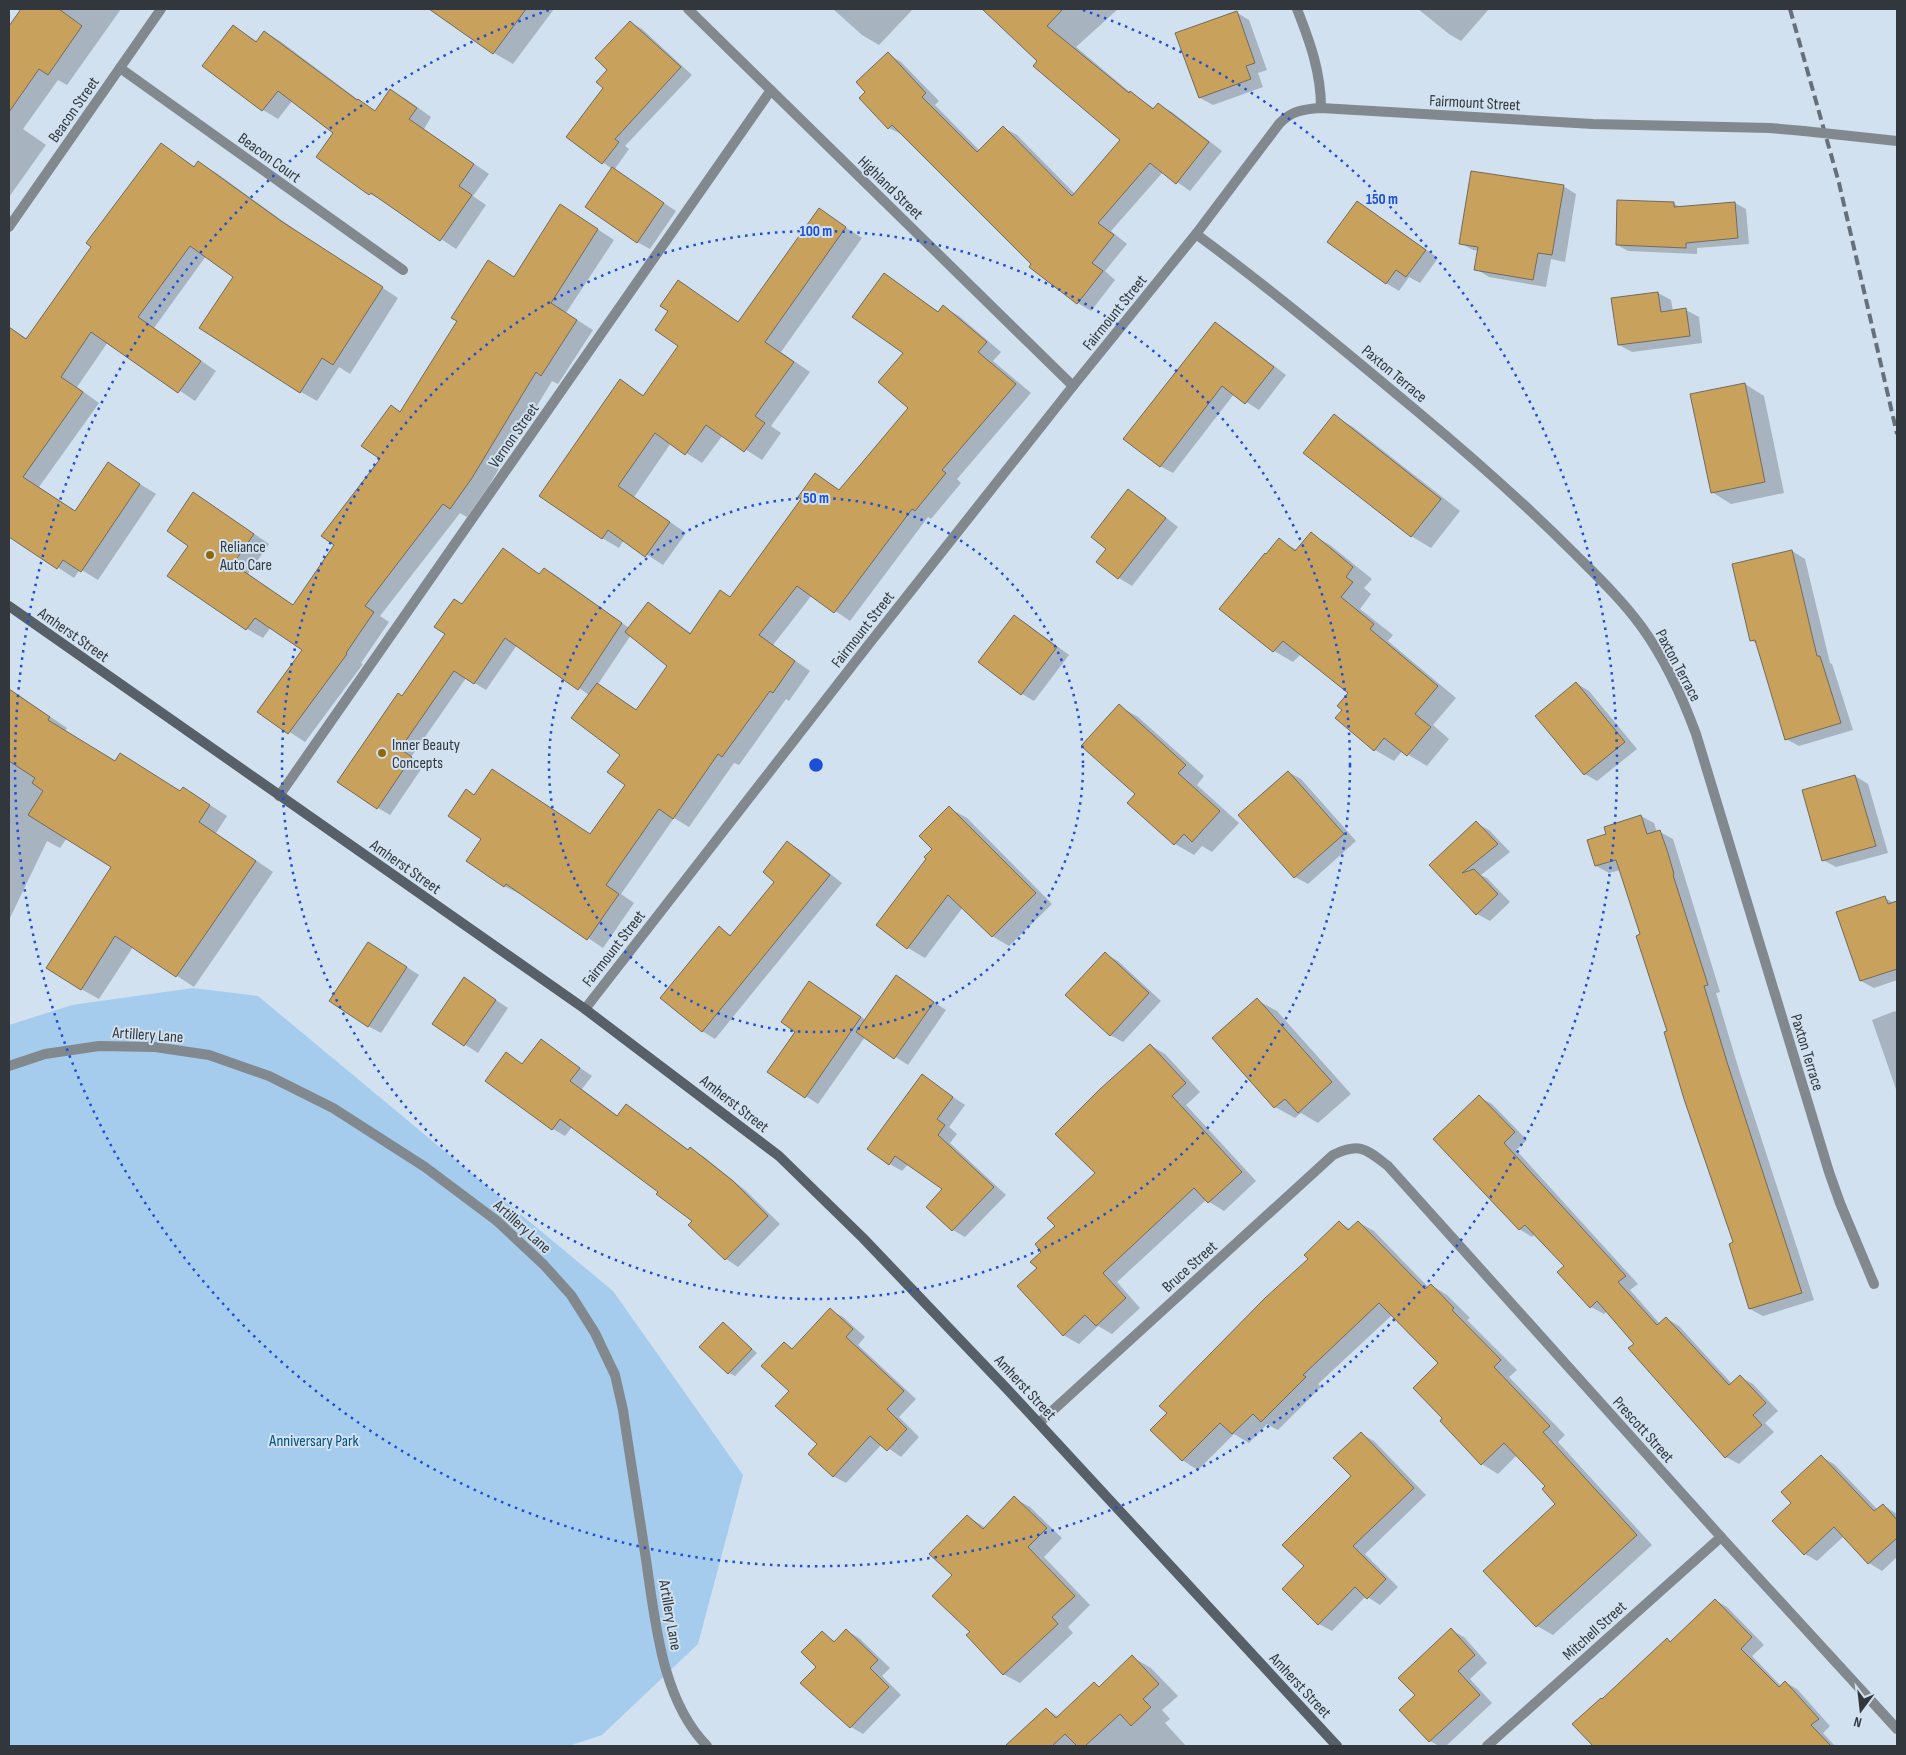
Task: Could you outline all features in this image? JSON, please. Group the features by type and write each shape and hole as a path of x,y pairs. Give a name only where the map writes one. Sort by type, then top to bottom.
{"main road":[{"name":"Amherst Street","path":"9,606 585,1009 779,1156 863,1238 1039,1423 1337,1746"}],"street":[{"name":"Beacon Street","path":"9,227 161,9"},
{"name":"Highland Street","path":"688,9 1073,386"},
{"path":"1297,9 1317,64 1321,108"},
{"name":"Beacon Court","path":"120,68 403,270"},
{"name":"Vernon Street","path":"279,796 771,90"},
{"name":"Fairmount Street","path":"585,1009 875,636 1196,234 1287,116 1297,111 1321,108 1593,124 1770,128 1897,141"},
{"name":"Paxton Terrace","path":"1196,234 1327,335 1485,468 1608,587 1626,607 1655,646 1678,690 1696,734 1829,1172 1874,1284"},
{"name":"Artillery Lane","path":"9,1066 44,1054 99,1046 154,1047 210,1055 269,1076 333,1108 425,1167 497,1221 544,1265 576,1302 595,1333 615,1375 623,1410 660,1651 675,1694 694,1733 707,1746"},
{"name":"Bruce Street","path":"1039,1423 1333,1155 1356,1147 1367,1150"},
{"name":"Prescott Street","path":"1367,1150 1388,1166 1721,1537 1897,1728"},
{"name":"Mitchell Street","path":"1487,1746 1721,1537"}],"green space":[{"name":"Anniversary Park","path":"193,988 258,996 613,1291 743,1475 698,1644 602,1735 568,1746 9,1746 9,1025 72,1005"}],"building":[{"path":"21,9 59,9 82,26 48,75 39,69 9,112 9,26"},
{"path":"429,9 526,9 493,54"},
{"path":"982,9 1063,9 1047,26 1129,93 1130,91 1153,109 1158,103 1209,142 1176,184 1150,163 1098,223 1114,235 1092,263 1103,271 1077,304 1029,267 1031,264 892,125 888,129 859,98 865,92 856,82 888,52 926,93 922,97 977,152 1003,126 1072,196 1120,140 1033,66 1037,61"},
{"path":"1237,11 1255,63 1246,66 1251,79 1199,98 1175,33"},
{"path":"630,21 681,67 615,139 619,142 602,164 566,137 603,88 596,82 607,70 595,58"},
{"path":"233,25 256,42 264,31 357,100 375,111 390,89 417,108 409,119 474,164 459,186 472,195 440,241 371,193 369,195 316,157 333,133 278,91 262,111 202,66"},
{"path":"161,143 194,167 198,161 281,221 383,287 333,365 322,358 300,393 199,328 233,277 190,246 138,317 201,361 178,393 91,332 61,377 83,392 23,477 75,511 108,462 140,484 81,572 63,560 57,569 9,537 9,327 26,339 91,247 86,243"},
{"path":"612,167 664,203 637,243 585,207"},
{"path":"1471,171 1564,185 1552,255 1538,253 1533,280 1474,270 1478,247 1459,244"},
{"path":"1617,200 1674,202 1674,207 1735,202 1738,238 1686,243 1686,248 1616,245"},
{"path":"1357,201 1426,250 1406,277 1396,270 1386,284 1327,242"},
{"path":"560,204 598,229 551,303 577,320 541,376 536,372 472,478 450,509 443,504 365,606 374,612 347,654 288,734 257,712 302,650 255,618 246,630 167,576 188,546 167,531 193,492 254,534 233,564 293,605 334,545 321,536 380,459 361,446 391,405 400,412 457,321 451,318 488,260 514,277"},
{"path":"819,208 846,227 765,342 794,362 755,416 765,423 744,452 706,425 685,455 655,433 618,486 670,522 645,557 608,530 602,539 539,496 620,379 643,396 678,346 655,330 668,311 660,306 678,280 738,322"},
{"path":"884,273 938,312 943,305 987,342 978,352 1016,384 942,470 946,473 915,511 912,509 834,613 797,586 759,635 795,661 773,693 770,691 722,757 718,754 673,819 659,809 606,885 619,894 587,940 506,884 504,887 466,861 481,839 448,816 466,789 474,795 492,769 590,834 625,785 607,772 620,755 571,718 597,683 636,710 667,666 625,632 648,602 690,634 720,590 730,597 801,499 798,497 815,473 839,490 908,408 878,382 903,353 852,317"},
{"path":"1658,292 1661,312 1686,308 1690,336 1618,345 1611,298"},
{"path":"1215,322 1274,367 1245,404 1222,386 1160,467 1123,439"},
{"path":"1745,383 1765,482 1711,493 1690,394"},
{"path":"1334,414 1441,499 1411,537 1303,453"},
{"path":"1128,489 1166,518 1118,579 1096,562 1106,549 1091,537"},
{"path":"1311,532 1353,567 1346,577 1353,582 1341,597 1374,624 1370,629 1438,686 1415,714 1431,727 1407,756 1384,738 1374,751 1335,718 1342,710 1337,706 1348,693 1283,641 1273,652 1219,609 1279,538 1295,551"},
{"path":"503,548 539,574 544,568 622,623 578,690 505,638 474,684 454,671 400,749 412,757 377,809 337,782 398,693 402,696 445,634 434,627 454,599 462,604"},
{"path":"1792,550 1817,656 1820,656 1841,723 1785,740 1755,640 1750,641 1732,564"},
{"path":"1014,615 1057,647 1021,695 978,662"},
{"path":"1576,682 1625,742 1584,775 1535,716"},
{"path":"9,689 50,717 48,720 115,761 120,753 180,791 183,787 210,805 199,822 256,861 176,977 115,936 81,990 46,968 111,867 28,815 43,791 32,783 35,778 9,761"},
{"path":"1119,704 1186,765 1178,773 1220,811 1192,842 1184,834 1174,845 1127,803 1135,794 1081,746"},
{"path":"1288,771 1344,834 1294,878 1238,815"},
{"path":"1855,775 1876,846 1822,861 1802,790"},
{"path":"949,806 1036,893 992,937 948,895 907,949 876,925 926,859 924,857 932,849 919,836"},
{"path":"1641,815 1647,834 1660,830 1668,853 1673,875 1708,985 1704,986 1727,1062 1802,1293 1749,1309 1729,1244 1733,1242 1684,1099 1664,1032 1667,1031 1636,936 1640,934 1616,860 1595,866 1587,840 1606,834 1604,827"},
{"path":"1476,821 1498,844 1462,873 1474,869 1498,894 1476,915 1429,865"},
{"path":"787,841 830,875 702,1032 660,998 719,926 730,936 774,882 763,872"},
{"path":"1885,896 1888,904 1897,901 1897,969 1860,981 1836,912"},
{"path":"368,942 407,967 368,1027 329,1001"},
{"path":"1105,952 1149,993 1110,1036 1065,995"},
{"path":"896,975 934,1002 894,1059 856,1032"},
{"path":"464,977 496,1000 464,1046 432,1024"},
{"path":"809,981 861,1017 805,1098 767,1072 795,1032 781,1022"},
{"path":"1257,998 1332,1082 1298,1113 1285,1099 1274,1108 1212,1038"},
{"path":"541,1039 580,1068 570,1081 617,1116 626,1104 688,1150 690,1147 733,1181 768,1216 725,1260 688,1225 692,1221 656,1194 658,1192 560,1119 552,1130 485,1081 506,1052 522,1064"},
{"path":"1150,1044 1186,1083 1172,1096 1242,1172 1208,1203 1194,1188 1103,1273 1126,1298 1096,1326 1085,1315 1063,1336 1017,1286 1037,1268 1030,1262 1041,1252 1035,1244 1055,1226 1047,1218 1095,1173 1055,1134 1100,1089"},
{"path":"922,1074 953,1097 937,1119 945,1125 938,1135 994,1187 952,1231 926,1207 942,1189 895,1156 889,1165 867,1149"},
{"path":"1479,1095 1515,1132 1504,1143 1626,1276 1618,1282 1657,1325 1666,1317 1729,1385 1740,1375 1766,1403 1753,1415 1762,1425 1725,1458 1628,1348 1634,1344 1597,1301 1590,1308 1557,1272 1564,1266 1525,1225 1519,1230 1433,1139"},
{"path":"1339,1221 1348,1230 1358,1221 1425,1289 1431,1284 1454,1308 1452,1310 1501,1360 1494,1367 1550,1426 1543,1432 1637,1535 1536,1627 1483,1571 1555,1504 1542,1489 1545,1486 1504,1443 1481,1465 1440,1421 1442,1418 1413,1388 1438,1363 1379,1303 1303,1375 1306,1377 1261,1422 1253,1414 1232,1434 1220,1423 1182,1461 1150,1430 1167,1413 1159,1406 1265,1298 1308,1259 1304,1255"},
{"path":"830,1308 853,1329 846,1337 904,1391 887,1409 907,1429 887,1451 870,1436 833,1477 808,1454 817,1444 775,1406 789,1391 761,1366 784,1342 792,1349"},
{"path":"723,1322 752,1349 728,1374 699,1347"},
{"path":"1361,1432 1414,1488 1353,1546 1386,1579 1367,1599 1355,1587 1318,1625 1282,1589 1304,1566 1282,1545 1351,1476 1333,1458"},
{"path":"1821,1455 1874,1511 1883,1504 1897,1520 1897,1538 1868,1564 1834,1527 1804,1555 1772,1521 1791,1503 1781,1492"},
{"path":"1014,1496 1047,1528 1028,1547 1075,1596 1052,1617 1058,1624 1003,1675 966,1635 970,1632 932,1596 952,1575 929,1554 967,1515 983,1529"},
{"path":"1715,1599 1752,1637 1741,1649 1779,1687 1785,1681 1819,1719 1811,1725 1831,1746 1593,1746 1572,1724 1602,1699 1667,1638 1670,1642"},
{"path":"1451,1628 1475,1655 1458,1671 1480,1695 1429,1742 1399,1710 1415,1695 1398,1678"},
{"path":"846,1629 878,1660 870,1668 889,1687 850,1728 800,1683 816,1667 801,1652 822,1631 834,1642"},
{"path":"1132,1655 1159,1684 1143,1699 1151,1707 1131,1726 1120,1714 1085,1746 1077,1746 1065,1734 1052,1746 1005,1746 1046,1708 1056,1718 1094,1682 1099,1687"}],"railway":[{"path":"1790,9 1839,183 1897,434"}],"place":[{"name":"Reliance Auto Care","path":"210,555"},
{"name":"Inner Beauty Concepts","path":"382,753"}]}
